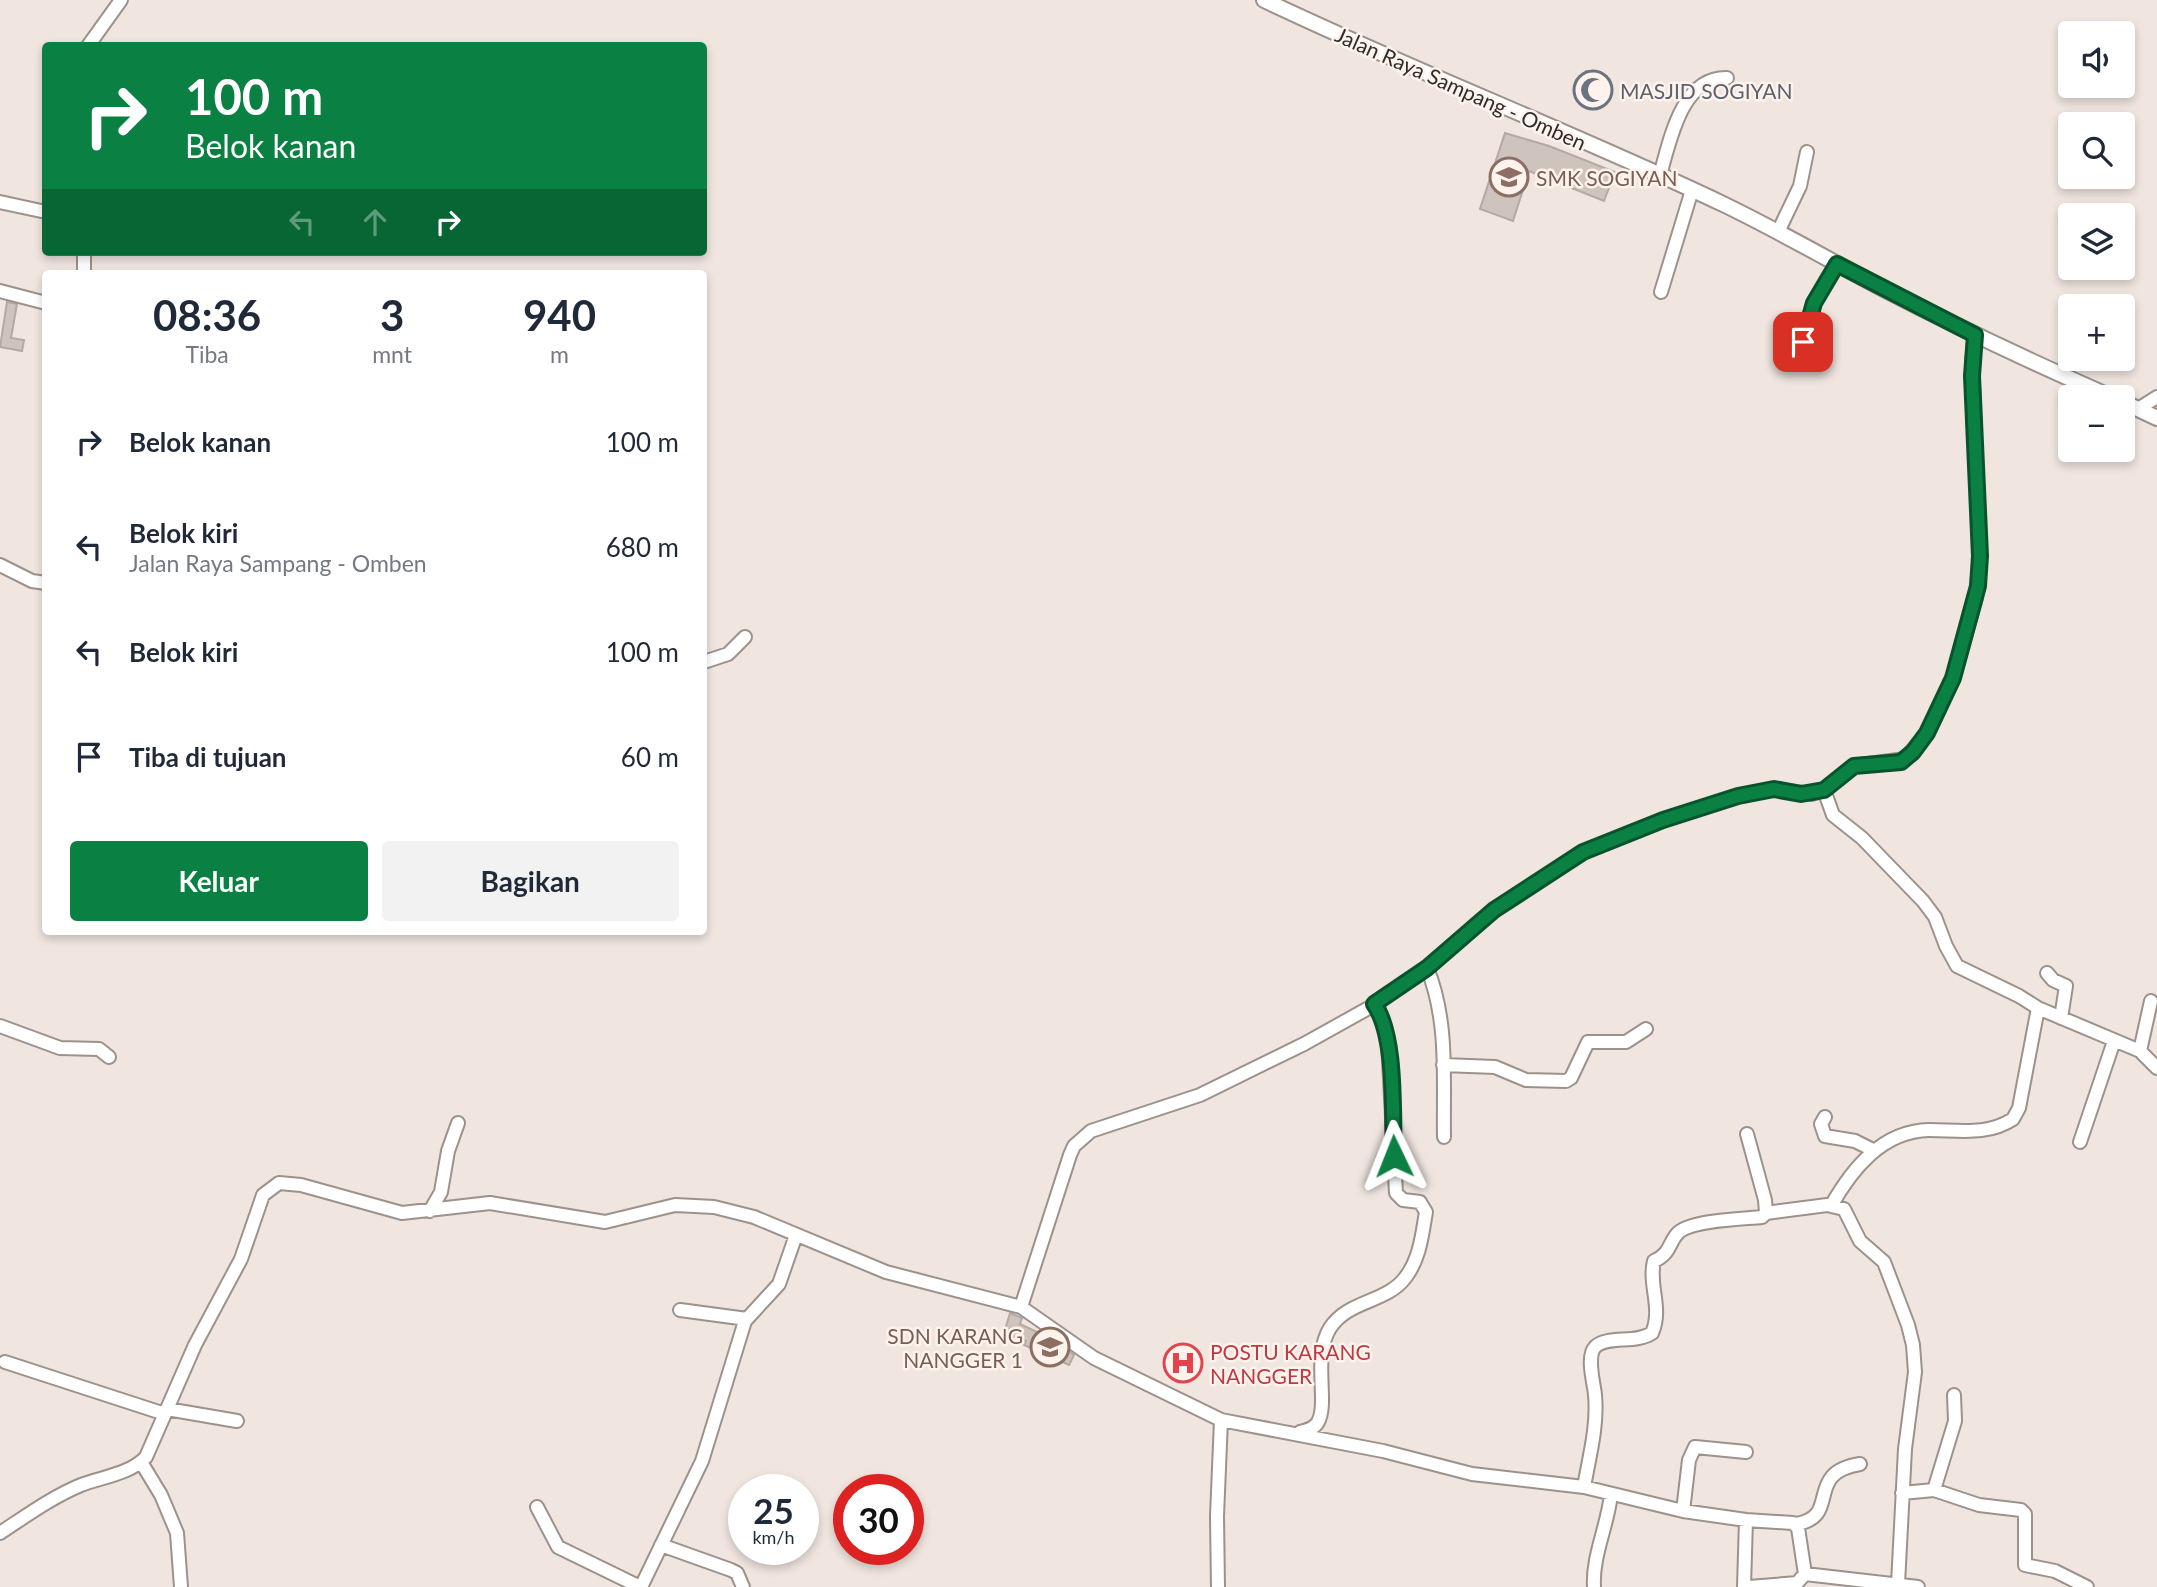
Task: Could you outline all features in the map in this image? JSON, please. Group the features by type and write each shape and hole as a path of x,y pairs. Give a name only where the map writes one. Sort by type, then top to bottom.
{"main road":[{"name":"Jalan Raya Sampang - Omben","path":"1264,0 1692,190 1975,335 2085,385"},
{"path":"2135,408 2157,418"}],"street":[{"path":"91,42 121,0"},
{"path":"1660,175 1670,134 1691,96 1708,81 1727,78"},
{"path":"1778,232 1800,186 1807,152"},
{"path":"1661,292 1692,190"},
{"path":"0,202 42,211"},
{"path":"1797,360 1814,303 1837,264"},
{"path":"0,291 42,302"},
{"path":"1021,1307 1074,1146 1091,1132 1200,1095 1304,1044 1374,1004 1427,968 1494,910 1583,852 1663,820 1738,796 1774,789 1801,794 1824,790 1854,766 1905,759 1927,733 1953,678 1973,610 1980,572 1973,390 1975,335"},
{"path":"2138,409 2157,397"},
{"path":"0,565 42,582"},
{"path":"707,661 728,654 745,637"},
{"path":"1824,790 1833,816 1862,838 1923,901 1935,917 1957,966 2038,1008 2140,1051 2148,1062 2157,1068"},
{"path":"1427,968 1437,992 1441,1016 1444,1138"},
{"path":"2047,973 2067,989 2061,1018"},
{"path":"2140,1051 2151,1001"},
{"path":"1298,1433 1313,1428 1320,1417 1322,1350 1331,1328 1344,1313 1385,1293 1405,1278 1416,1259 1426,1212 1420,1202 1403,1200 1396,1193 1388,1041 1383,1020 1374,1004"},
{"path":"1831,1206 1847,1177 1873,1150 1918,1131 1981,1132 2013,1119 2019,1108 2038,1008"},
{"path":"0,1026 60,1048 99,1049 110,1056"},
{"path":"1443,1065 1495,1067 1526,1080 1566,1081 1571,1078 1588,1042 1626,1042 1646,1029"},
{"path":"2080,1142 2114,1041"},
{"path":"1825,1117 1821,1124 1825,1136 1855,1141 1873,1150"},
{"path":"430,1211 441,1192 448,1151 458,1123"},
{"path":"1747,1134 1766,1213"},
{"path":"0,1532 52,1499 141,1462 153,1447 195,1345 241,1259 263,1195 279,1183 301,1185 390,1211 413,1213 490,1203 605,1222 682,1204 754,1217 886,1272 1021,1307 1094,1358 1221,1420 1298,1433 1472,1474 1584,1487 1683,1511 1796,1524 1807,1522 1817,1515 1826,1486 1835,1472 1841,1467 1860,1464"},
{"path":"1584,1487 1596,1407 1592,1353 1595,1347 1605,1342 1638,1340 1652,1333 1658,1317 1652,1274 1654,1261 1669,1251 1681,1231 1693,1226 1762,1217 1766,1213 1831,1206 1844,1209 1860,1241 1884,1262 1908,1325 1915,1373 1902,1493 1898,1584"},
{"path":"537,1507 558,1547 617,1573 640,1587 702,1461 747,1319 779,1284 796,1235"},
{"path":"680,1310 747,1319"},
{"path":"5,1362 166,1411 237,1421"},
{"path":"1934,1490 1955,1421 1954,1395"},
{"path":"1218,1587 1217,1516 1221,1420"},
{"path":"1683,1511 1689,1461 1695,1447 1746,1452"},
{"path":"141,1462 161,1495 177,1533 181,1587"},
{"path":"1902,1493 1934,1490 1979,1505 2023,1512 2025,1565 2028,1568 2055,1571 2087,1587"},
{"path":"1594,1587 1594,1575 1611,1494"},
{"path":"1746,1520 1747,1587 1797,1583 1805,1574"},
{"path":"1796,1524 1805,1574"},
{"path":"662,1545 737,1573 743,1587"},
{"path":"1805,1574 1918,1587"}],"building":[{"name":"MASJID SOGIYAN","path":"1586,71 1609,79 1600,108 1577,101"},
{"path":"1505,133 1549,146 1615,172 1604,201 1529,171 1513,221 1480,209"},
{"path":"7,302 17,304 11,338 24,340 22,351 0,347"},
{"name":"SDN KARANG NANGGER 1","path":"1010,1313 1022,1318 1020,1324 1052,1339 1074,1355 1069,1365 1024,1345 1026,1341 1004,1333"},
{"name":"POSTU KARANG NANGGER","path":"1176,1346 1197,1351 1189,1380 1169,1375"}],"place":[{"name":"MASJID SOGIYAN","path":"1593,90"},
{"name":"SMK SOGIYAN","path":"1509,177"},
{"name":"SDN KARANG NANGGER 1","path":"1050,1347"},
{"name":"POSTU KARANG NANGGER","path":"1183,1363"}],"route":[{"path":"1394,1156 1388,1041 1380,1012 1374,1004 1427,968 1494,910 1583,852 1663,820 1753,792 1774,789 1812,794 1824,790 1854,766 1901,762 1913,752 1927,733 1953,678 1976,598 1980,572 1972,376 1975,335 1837,264 1814,303 1803,342"}]}
